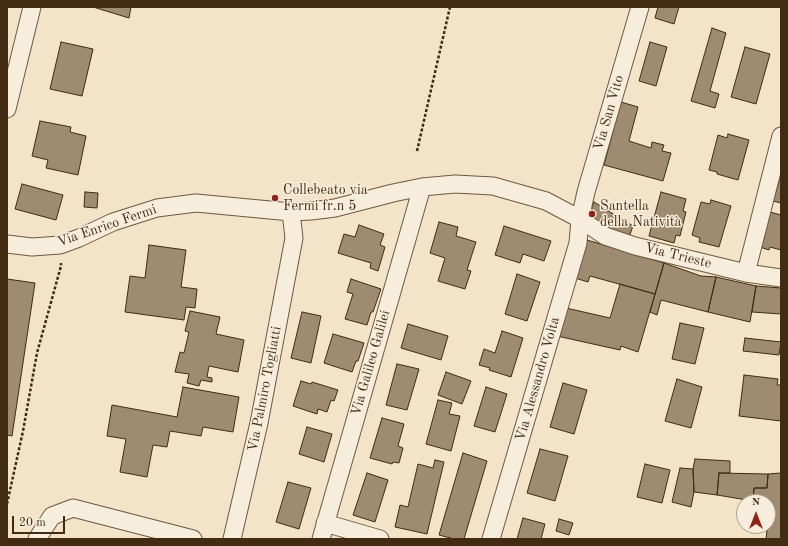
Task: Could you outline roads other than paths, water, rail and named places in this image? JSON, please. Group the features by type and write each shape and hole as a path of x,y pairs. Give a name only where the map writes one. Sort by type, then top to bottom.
{"street":[{"path":"7,109 32,7"},
{"name":"Via San Vito","path":"580,219 586,192 640,7"},
{"path":"746,273 781,136"},
{"name":"Via Enrico Fermi","path":"7,244 32,247 60,245 80,238 113,222 157,208 196,203 291,212 311,211 335,208 422,187 455,184 493,186 546,201 580,219"},
{"name":"Via Galileo Galilei","path":"323,531 422,187"},
{"name":"Via Palmiro Togliatti","path":"294,238 311,211"},
{"name":"Via Palmiro Togliatti","path":"232,539 259,423 294,238 291,212"},
{"name":"Via Trieste","path":"580,219 606,236 635,246 746,273 781,278"},
{"name":"Via Alessandro Volta","path":"491,539 578,243 580,219"},
{"path":"37,539 52,516 73,508 193,539"},
{"path":"323,531 380,539"}],"place":[{"name":"Collebeato via Fermi fr.n 5","path":"275,198"},
{"name":"Santella della Natività","path":"592,214"}]}
